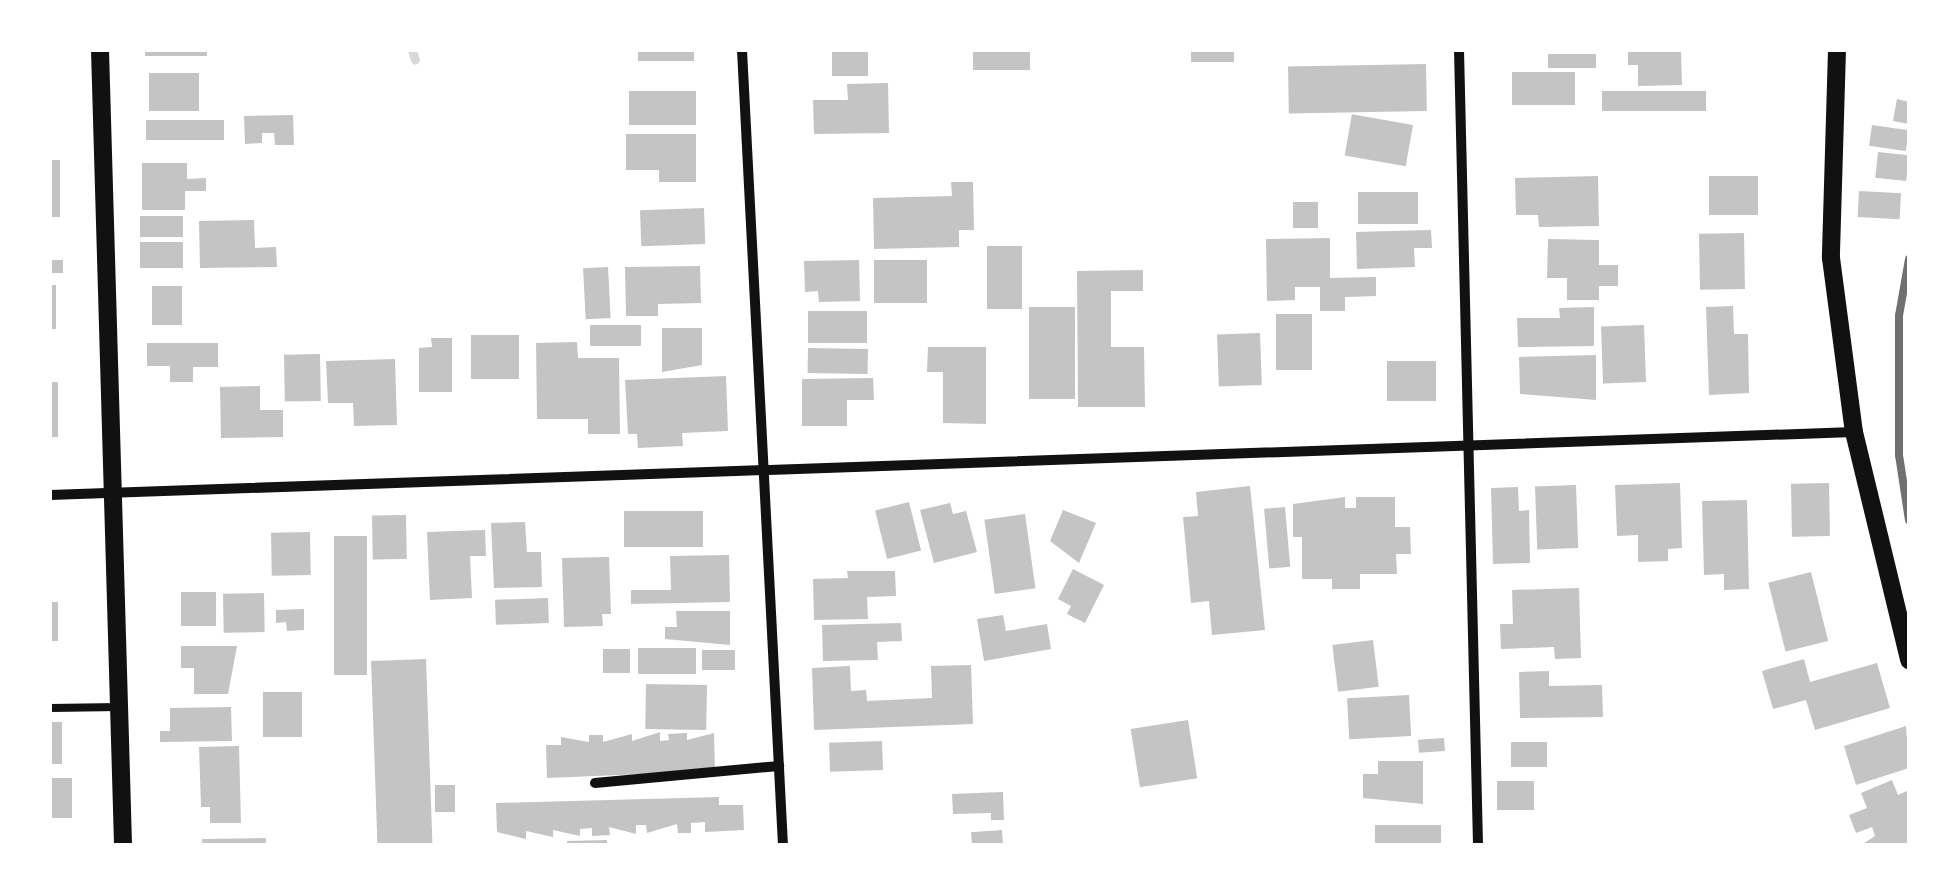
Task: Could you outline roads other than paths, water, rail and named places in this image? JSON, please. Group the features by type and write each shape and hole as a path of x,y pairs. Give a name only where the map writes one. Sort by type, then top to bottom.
{"street":[{"path":"100,50 122,845"},
{"path":"742,50 783,845"},
{"path":"1459,50 1478,845"},
{"path":"1837,50 1831,258 1854,432 1909,660"},
{"path":"50,496 763,468 1466,450 1854,432"},
{"path":"595,784 778,766"}],"lane":[{"path":"50,708 119,708"}],"waterway":[{"path":"412,50 415,60"}],"railway":[{"path":"1909,259 1899,316 1899,455 1909,520"}]}
